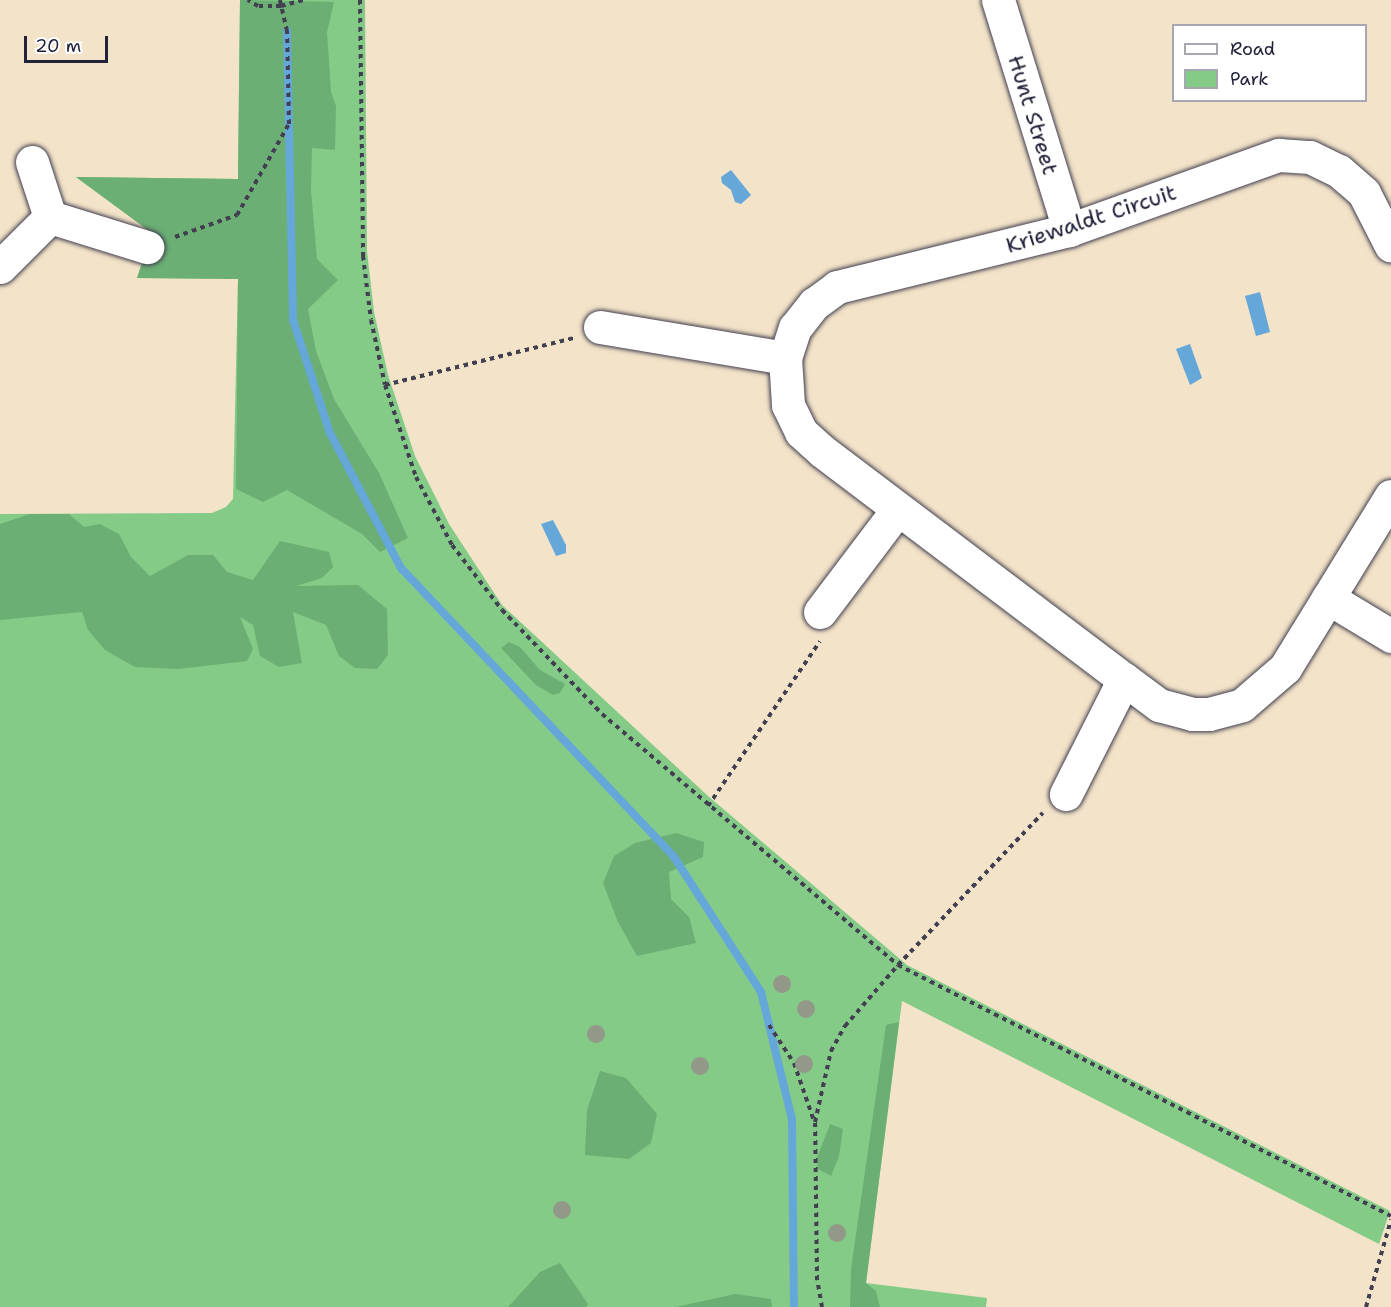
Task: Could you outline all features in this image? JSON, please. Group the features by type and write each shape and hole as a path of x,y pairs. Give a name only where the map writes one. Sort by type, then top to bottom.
{"street":[{"name":"Hunt Street","path":"998,0 1069,230"},
{"name":"Kriewaldt Circuit","path":"1391,246 1364,193 1340,171 1310,157 1279,155 1069,230 837,287 807,312 795,328 785,358 788,405 801,432 898,509 1159,705 1192,714 1209,714 1242,705 1272,683 1285,668 1391,496"},
{"path":"33,162 50,217"},
{"path":"50,217 147,247"},
{"path":"0,267 50,217"},
{"path":"600,327 785,358"},
{"path":"820,612 898,509"},
{"path":"1328,598 1391,636"},
{"path":"1066,794 1124,679"}],"path":[{"path":"248,0 258,6 281,6 304,0"},
{"path":"147,247 237,214 289,124 287,31 280,0"},
{"path":"360,0 363,256 371,320 385,385 416,477 452,545 502,610 602,714 898,965 1391,1218 1366,1307"},
{"path":"385,385 565,342 600,327"},
{"path":"708,806 820,645 820,612"},
{"path":"822,1307 817,1280 815,1122 836,1043 845,1026 898,965 1066,794"},
{"path":"769,1025 794,1063 815,1122"}],"green space":[{"path":"240,0 365,0 367,251 374,312 388,375 415,456 449,524 502,605 708,796 907,965 1390,1211 1379,1244 902,1001 866,1283 987,1298 986,1307 0,1307 0,514 212,513 226,507 233,499 238,279 137,278 152,233 76,177 238,179"},
{"path":"240,0 334,2 327,32 331,92 336,106 335,150 312,148 311,191 317,259 338,280 308,309 316,351 334,399 379,473 408,538 380,552 362,534 287,490 263,502 236,489 238,279 137,278 152,233 76,177 238,179"},
{"path":"30,514 69,514 84,527 100,524 119,534 131,557 150,576 188,555 213,555 227,572 253,580 280,541 329,552 333,567 322,578 296,586 358,585 387,609 388,655 377,669 355,668 339,656 326,625 293,612 302,663 279,667 260,656 253,625 240,617 253,649 247,661 178,669 135,667 105,650 88,630 82,612 0,620 0,524"},
{"path":"509,642 520,647 540,670 565,684 560,693 553,695 536,685 501,648"},
{"path":"676,833 704,842 703,857 669,872 671,899 689,917 696,943 637,956 617,920 603,883 614,856 635,843"},
{"path":"899,1022 866,1283 876,1291 880,1307 850,1307 851,1269 886,1025"},
{"path":"600,1071 626,1078 657,1114 651,1143 629,1159 585,1155 587,1110"},
{"path":"830,1124 843,1129 839,1156 831,1176 818,1169 817,1158"},
{"path":"560,1263 588,1304 586,1307 508,1307 540,1272"},
{"path":"735,1294 771,1299 772,1307 676,1307"}],"water":[{"path":"731,170 751,195 741,204 735,202 731,190 722,183 721,177"},
{"path":"1260,292 1270,332 1256,336 1245,296"},
{"path":"1190,344 1202,378 1190,385 1176,349"},
{"path":"553,520 566,545 566,553 556,556 541,524"}],"waterway":[{"path":"287,31 293,320 330,433 401,568 674,857 761,992 792,1119 794,1307"}]}
